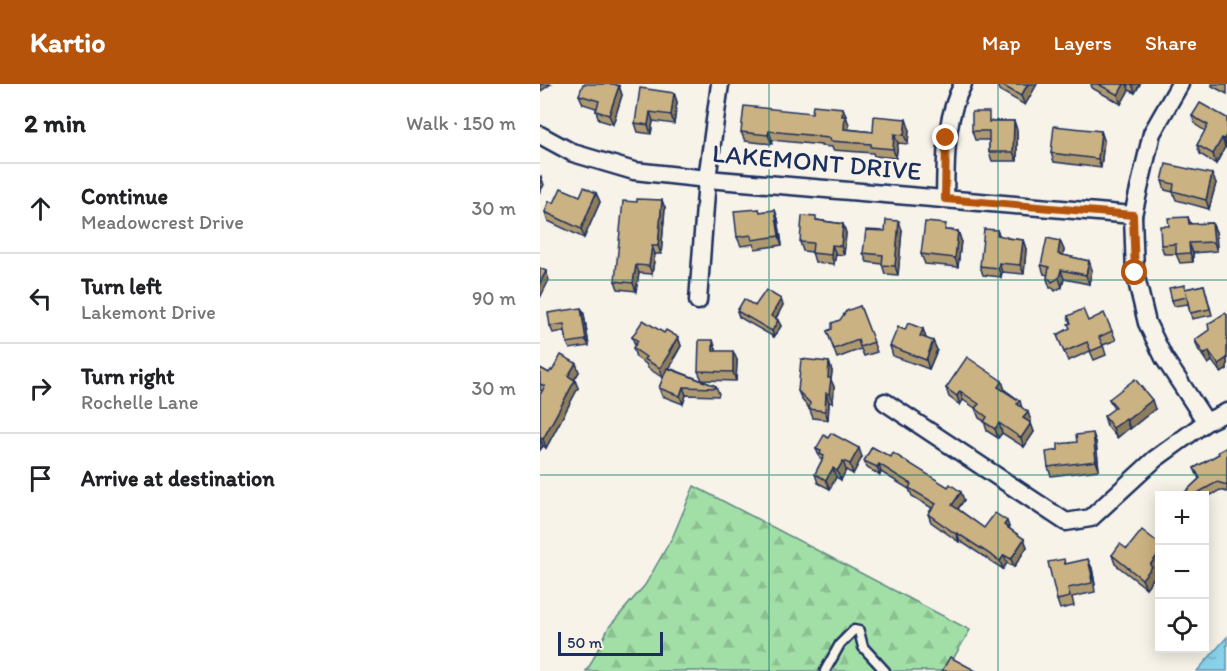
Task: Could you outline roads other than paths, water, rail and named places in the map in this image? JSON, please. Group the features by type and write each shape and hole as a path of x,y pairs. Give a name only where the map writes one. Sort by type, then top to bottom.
{"street":[{"path":"698,301 707,179 720,84"},
{"path":"945,199 946,138 956,97 963,84"},
{"path":"1180,84 1152,133 1133,215 1135,273 1147,323 1164,358 1206,422"},
{"name":"LAKEMONT DRIVE","path":"540,135 573,153 633,171 1133,215"},
{"path":"885,402 1066,522 1091,518 1155,459 1206,422 1227,412"}],"lane":[{"path":"825,671 840,644 854,630 859,631 863,647 885,671"}],"water":[{"path":"1227,637 1227,671 1197,671"}]}
